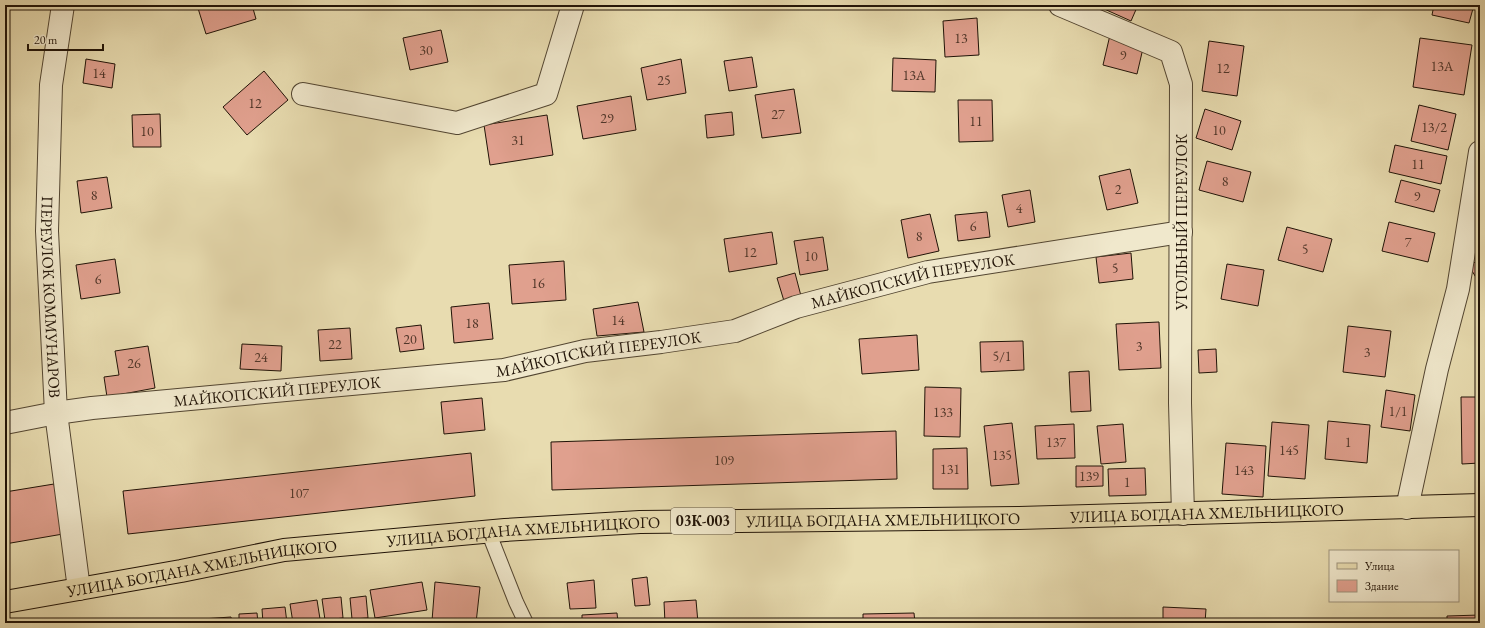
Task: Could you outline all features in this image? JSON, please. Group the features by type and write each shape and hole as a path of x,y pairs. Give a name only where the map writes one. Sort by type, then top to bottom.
{"main road":[{"name":"03К-003","path":"1407,508 1480,505"},
{"name":"УЛИЦА БОГДАНА ХМЕЛЬНИЦКОГО","path":"5,602 181,571 284,550 488,531 640,522 1019,518 1407,508"}],"street":[{"name":"ПЕРЕУЛОК КОММУНАРОВ","path":"64,5 51,85 47,231 56,413 79,588"},
{"path":"303,94 456,123 546,94 573,5"},
{"name":"УГОЛЬНЫЙ ПЕРЕУЛОК","path":"1060,5 1172,52 1181,84 1180,403 1183,514"},
{"path":"1407,508 1437,369 1458,289 1480,152"},
{"name":"МАЙКОПСКИЙ ПЕРЕУЛОК","path":"5,423 56,413 504,370 585,351 735,331 796,307 928,272 1181,232"}],"lane":[{"path":"488,531 516,602 526,623"}],"building":[{"path":"197,5 252,5 256,19 206,34"},
{"path":"1104,5 1138,5 1131,21 1102,8"},
{"path":"1434,5 1474,5 1469,23 1432,15"},
{"path":"977,18 979,55 945,57 943,21"},
{"path":"441,30 448,62 410,70 403,38"},
{"path":"1110,35 1144,44 1137,74 1103,65"},
{"path":"1420,38 1472,45 1464,95 1413,87"},
{"path":"1209,41 1244,46 1237,96 1202,91"},
{"path":"752,57 757,87 729,91 724,61"},
{"path":"893,58 936,60 935,92 892,91"},
{"path":"86,59 115,64 112,88 83,83"},
{"path":"681,59 686,93 647,100 641,68"},
{"path":"264,71 288,100 247,135 223,107"},
{"path":"794,89 801,133 762,138 755,95"},
{"path":"631,96 636,130 583,139 577,106"},
{"path":"958,100 992,100 993,141 959,142"},
{"path":"1419,105 1456,114 1448,150 1411,141"},
{"path":"1205,109 1241,121 1232,150 1196,138"},
{"path":"732,112 734,135 707,138 705,115"},
{"path":"160,114 161,147 133,147 132,115"},
{"path":"547,115 553,155 490,165 484,125"},
{"path":"1395,145 1447,156 1441,184 1389,172"},
{"path":"1207,161 1251,172 1243,202 1199,190"},
{"path":"1130,169 1138,203 1107,210 1099,176"},
{"path":"107,177 112,208 81,213 77,181"},
{"path":"1401,180 1440,190 1434,212 1395,202"},
{"path":"1030,190 1035,222 1008,227 1002,195"},
{"path":"987,212 990,237 958,241 955,215"},
{"path":"930,214 939,251 908,258 901,220"},
{"path":"1389,222 1435,233 1428,262 1382,251"},
{"path":"1287,227 1332,239 1323,272 1278,260"},
{"path":"772,232 777,264 729,272 724,239"},
{"path":"823,237 828,270 800,275 794,241"},
{"path":"1131,253 1133,279 1099,283 1096,257"},
{"path":"115,259 120,293 81,299 76,265"},
{"path":"1480,259 1480,284 1469,266"},
{"path":"564,261 566,300 512,304 509,265"},
{"path":"1227,264 1264,270 1258,306 1221,299"},
{"path":"795,273 801,296 784,301 777,278"},
{"path":"638,302 644,332 597,336 593,309"},
{"path":"489,303 493,339 454,343 451,307"},
{"path":"1159,322 1161,368 1119,370 1116,324"},
{"path":"421,325 424,349 400,352 396,328"},
{"path":"1348,326 1391,331 1385,377 1343,372"},
{"path":"350,328 352,359 320,361 318,330"},
{"path":"917,335 919,370 862,374 859,339"},
{"path":"1023,341 1024,370 981,372 980,342"},
{"path":"242,344 282,346 281,371 240,369"},
{"path":"148,346 155,388 107,397 104,377 119,375 115,351"},
{"path":"1216,349 1217,372 1199,373 1198,350"},
{"path":"1089,371 1091,411 1071,412 1069,372"},
{"path":"925,387 961,388 960,437 924,436"},
{"path":"1386,390 1415,395 1410,431 1381,427"},
{"path":"1461,397 1480,397 1480,463 1462,464"},
{"path":"482,398 485,430 444,434 441,402"},
{"path":"1328,421 1370,425 1367,463 1325,459"},
{"path":"1272,422 1309,425 1305,479 1268,476"},
{"path":"1012,423 1019,484 991,486 984,426"},
{"path":"1074,424 1075,458 1037,459 1035,426"},
{"path":"1123,424 1126,462 1101,464 1097,426"},
{"path":"896,431 897,479 552,490 551,442"},
{"path":"1226,443 1266,446 1263,497 1222,494"},
{"path":"967,448 968,489 933,489 933,449"},
{"path":"471,453 475,496 128,534 123,491"},
{"path":"1076,466 1103,466 1103,486 1076,487"},
{"path":"1145,468 1146,495 1109,496 1108,469"},
{"path":"54,484 63,534 5,544 5,492"},
{"path":"647,577 650,605 635,606 632,579"},
{"path":"594,580 596,608 570,609 567,583"},
{"path":"422,582 427,610 375,618 370,590"},
{"path":"435,582 480,587 476,623 432,621"},
{"path":"366,596 368,618 352,619 350,598"},
{"path":"341,597 343,618 325,620 322,599"},
{"path":"317,600 320,619 293,623 290,604"},
{"path":"696,600 698,623 665,623 664,602"},
{"path":"285,607 287,623 263,623 262,609"},
{"path":"1163,607 1206,609 1205,623 1163,623"},
{"path":"257,613 258,623 239,623 239,614"},
{"path":"617,613 618,623 582,623 582,615"},
{"path":"914,613 915,623 863,623 863,614"},
{"path":"1480,615 1480,623 1447,623 1447,616"},
{"path":"231,617 232,623 202,623 202,619"},
{"path":"195,619 196,623 175,623"}]}
